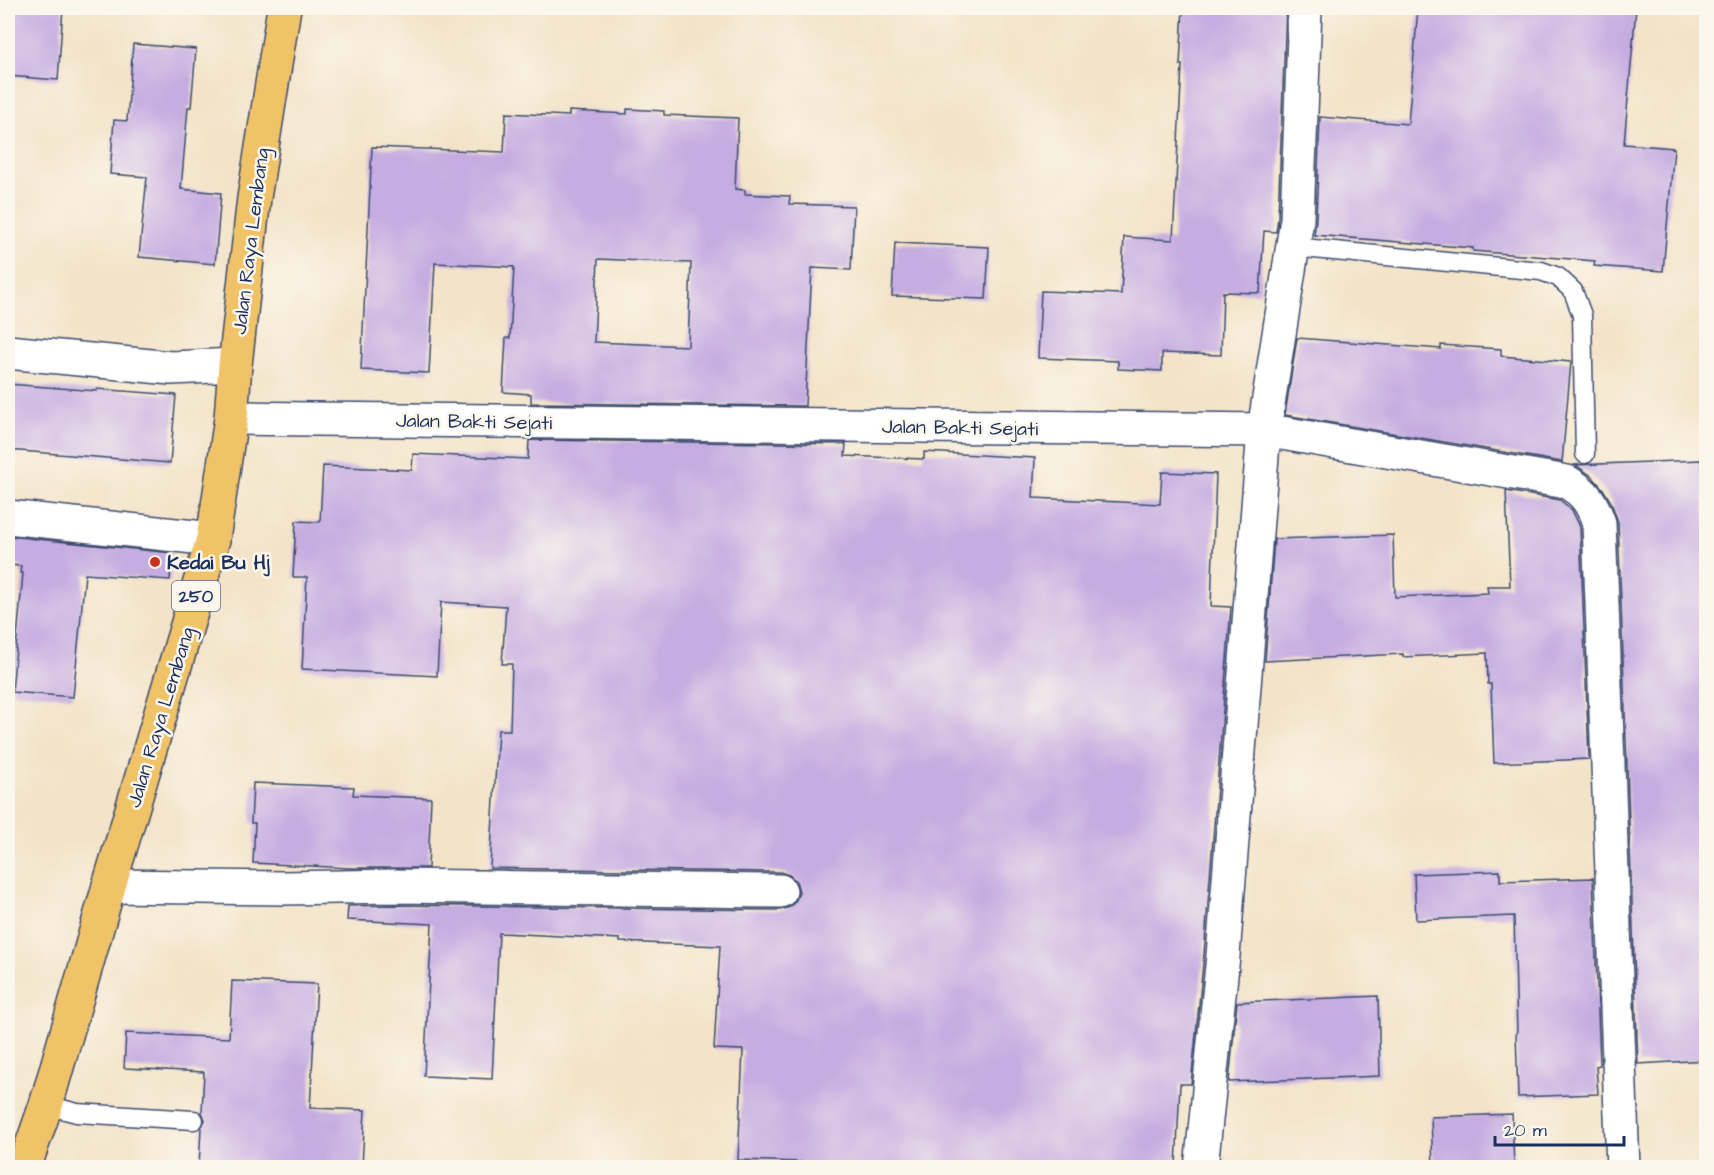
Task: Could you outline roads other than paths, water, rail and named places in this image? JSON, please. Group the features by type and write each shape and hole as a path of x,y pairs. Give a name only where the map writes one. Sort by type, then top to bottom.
{"main road":[{"name":"Jalan Raya Lembang","path":"24,1167 46,1105 213,539 231,418 254,198 284,8"}],"street":[{"path":"1201,1167 1223,956 1264,430 1297,219 1305,8"},
{"path":"8,351 171,368 235,365"},
{"name":"Jalan Bakti Sejati","path":"231,418 1264,430 1567,482 1580,490 1589,500 1599,523 1623,1167"},
{"path":"8,517 213,539"},
{"path":"109,886 283,888 394,886 780,891"}],"lane":[{"path":"1293,247 1541,271 1558,277 1574,291 1582,315 1585,454"},
{"path":"46,1105 77,1113 194,1120"}],"place":[{"name":"Kedai Bu Hj","path":"155,562"}]}
